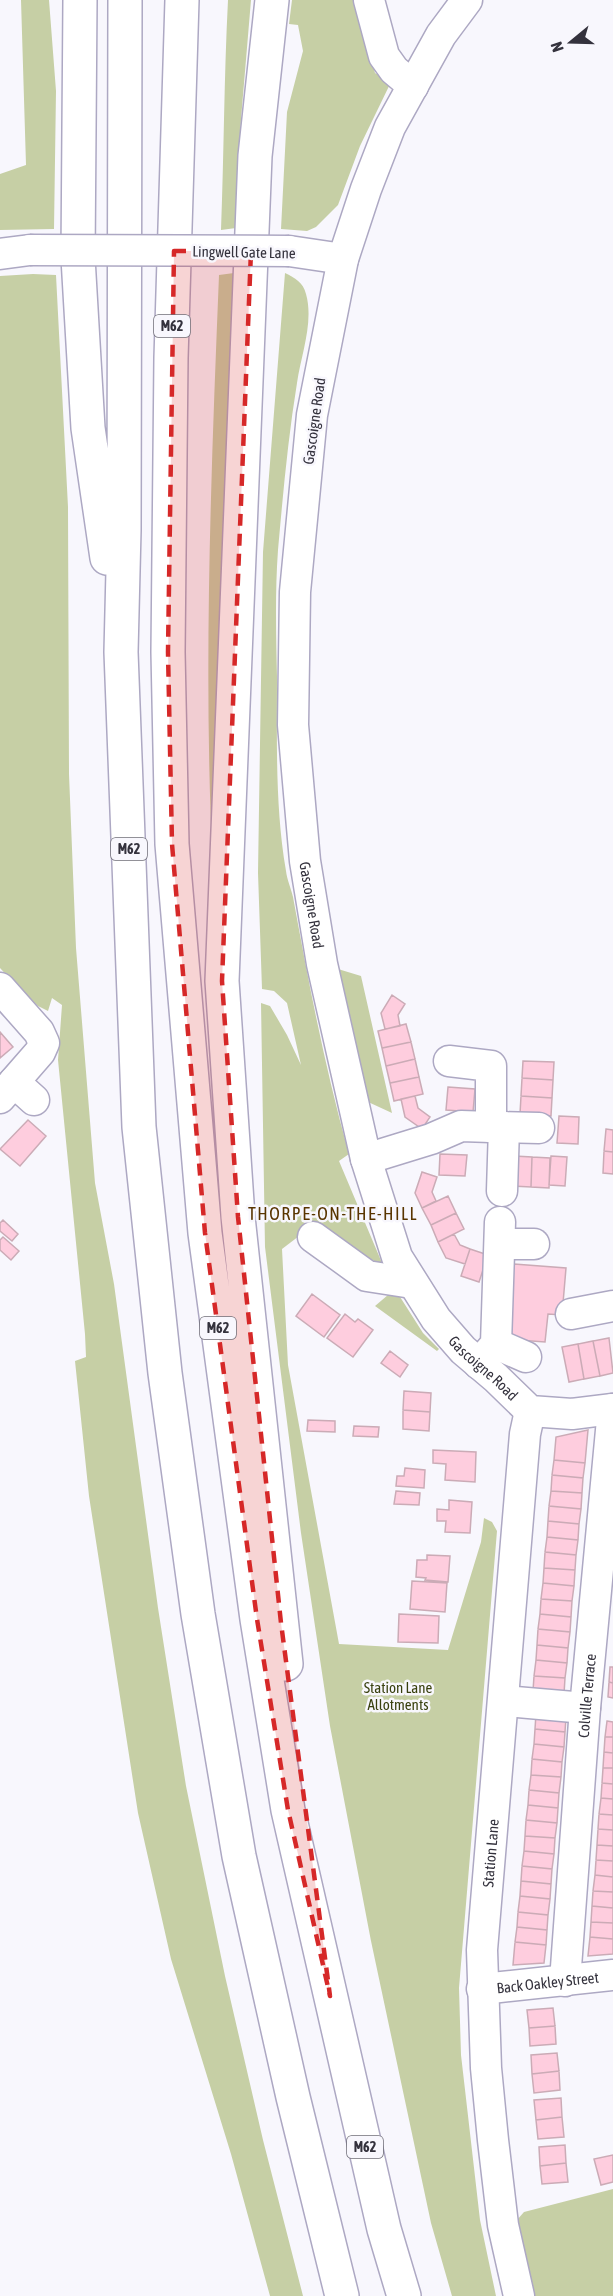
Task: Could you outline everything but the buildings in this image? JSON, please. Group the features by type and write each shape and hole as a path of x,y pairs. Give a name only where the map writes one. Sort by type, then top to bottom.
{"highway":[{"path":"80,0 78,258 87,417 121,652"},
{"name":"M62","path":"182,0 171,358 168,628 172,844 205,1233 255,1607 288,1810 384,2229 404,2296"},
{"path":"272,0 255,156 222,981 238,1217 278,1600 330,1996"},
{"name":"M62","path":"124,5 124,530 121,652 139,1127 167,1384 198,1614 239,1856 293,2097 342,2296"}],"street":[{"path":"369,0 384,56 394,70 413,86"},
{"path":"343,259 366,189 390,127 441,35 467,0"},
{"name":"Lingwell Gate Lane","path":"0,254 30,250 289,251 343,259"},
{"name":"Gascoigne Road","path":"343,259 312,415 295,592 294,725 305,861 320,953 366,1159 397,1257 436,1319 463,1350 488,1354 530,1411 572,1414 613,1409"},
{"path":"0,988 39,1032 44,1043 16,1093"},
{"path":"449,1061 491,1066 502,1191"},
{"path":"366,1159 431,1139 461,1126 539,1128"},
{"path":"526,1357 488,1354 500,1233 534,1244"},
{"path":"313,1237 367,1276 412,1283"},
{"path":"572,1314 613,1306"},
{"name":"Colville Terrace","path":"565,1981 585,1708 613,1409"},
{"name":"Station Lane","path":"519,2296 503,2225 486,2068 482,1950 505,1701 525,1434 530,1411"},
{"path":"505,1701 585,1708"},
{"name":"Back Oakley Street","path":"482,1989 613,1975"}],"highlighted area":[{"path":"174,251 251,251 222,981 238,1217 281,1623 330,1996 288,1810 257,1619 205,1233 172,844 168,652"}],"green space":[{"path":"21,0 49,0 56,91 54,229 0,230 0,174 26,165"},
{"path":"228,0 251,0 241,119 236,228 221,230 226,58"},
{"path":"292,0 356,0 375,73 391,82 360,146 338,205 316,227 307,231 281,229 287,112 303,51 298,25 289,24"},
{"path":"234,273 213,872 208,648 213,424 219,275"},
{"name":"Station Lane Allotments","path":"285,273 303,286 309,316 291,424 277,566 277,750 282,847 318,1026 349,1154 339,1161 382,1263 379,1264 305,1218 303,1233 282,1249 288,1365 339,1644 448,1650 481,1542 484,1518 492,1522 497,1531 459,1988 461,2055 480,2220 496,2296 452,2296 431,2223 371,1941 330,1726 301,1533 265,1247 261,1003 270,1006 301,1065 287,1003 274,991 262,989 258,873 263,552"},
{"path":"56,275 68,507 69,774 76,948 95,1183 114,1284 158,1608 186,1786 225,1976 263,2140 303,2296 270,2296 231,2154 171,1959 138,1813 89,1496 75,1361 86,1357 85,1334 58,1060 62,1005 52,998 48,1011 38,1006 0,968 0,276"},
{"path":"338,969 361,976 392,1113 366,1101"},
{"path":"395,1289 423,1333 439,1349 437,1351 375,1306"},
{"path":"613,2189 613,2296 534,2296 520,2245 517,2220 524,2212"}],"district":[{"name":"THORPE-ON-THE-HILL","path":"333,1213"}]}
